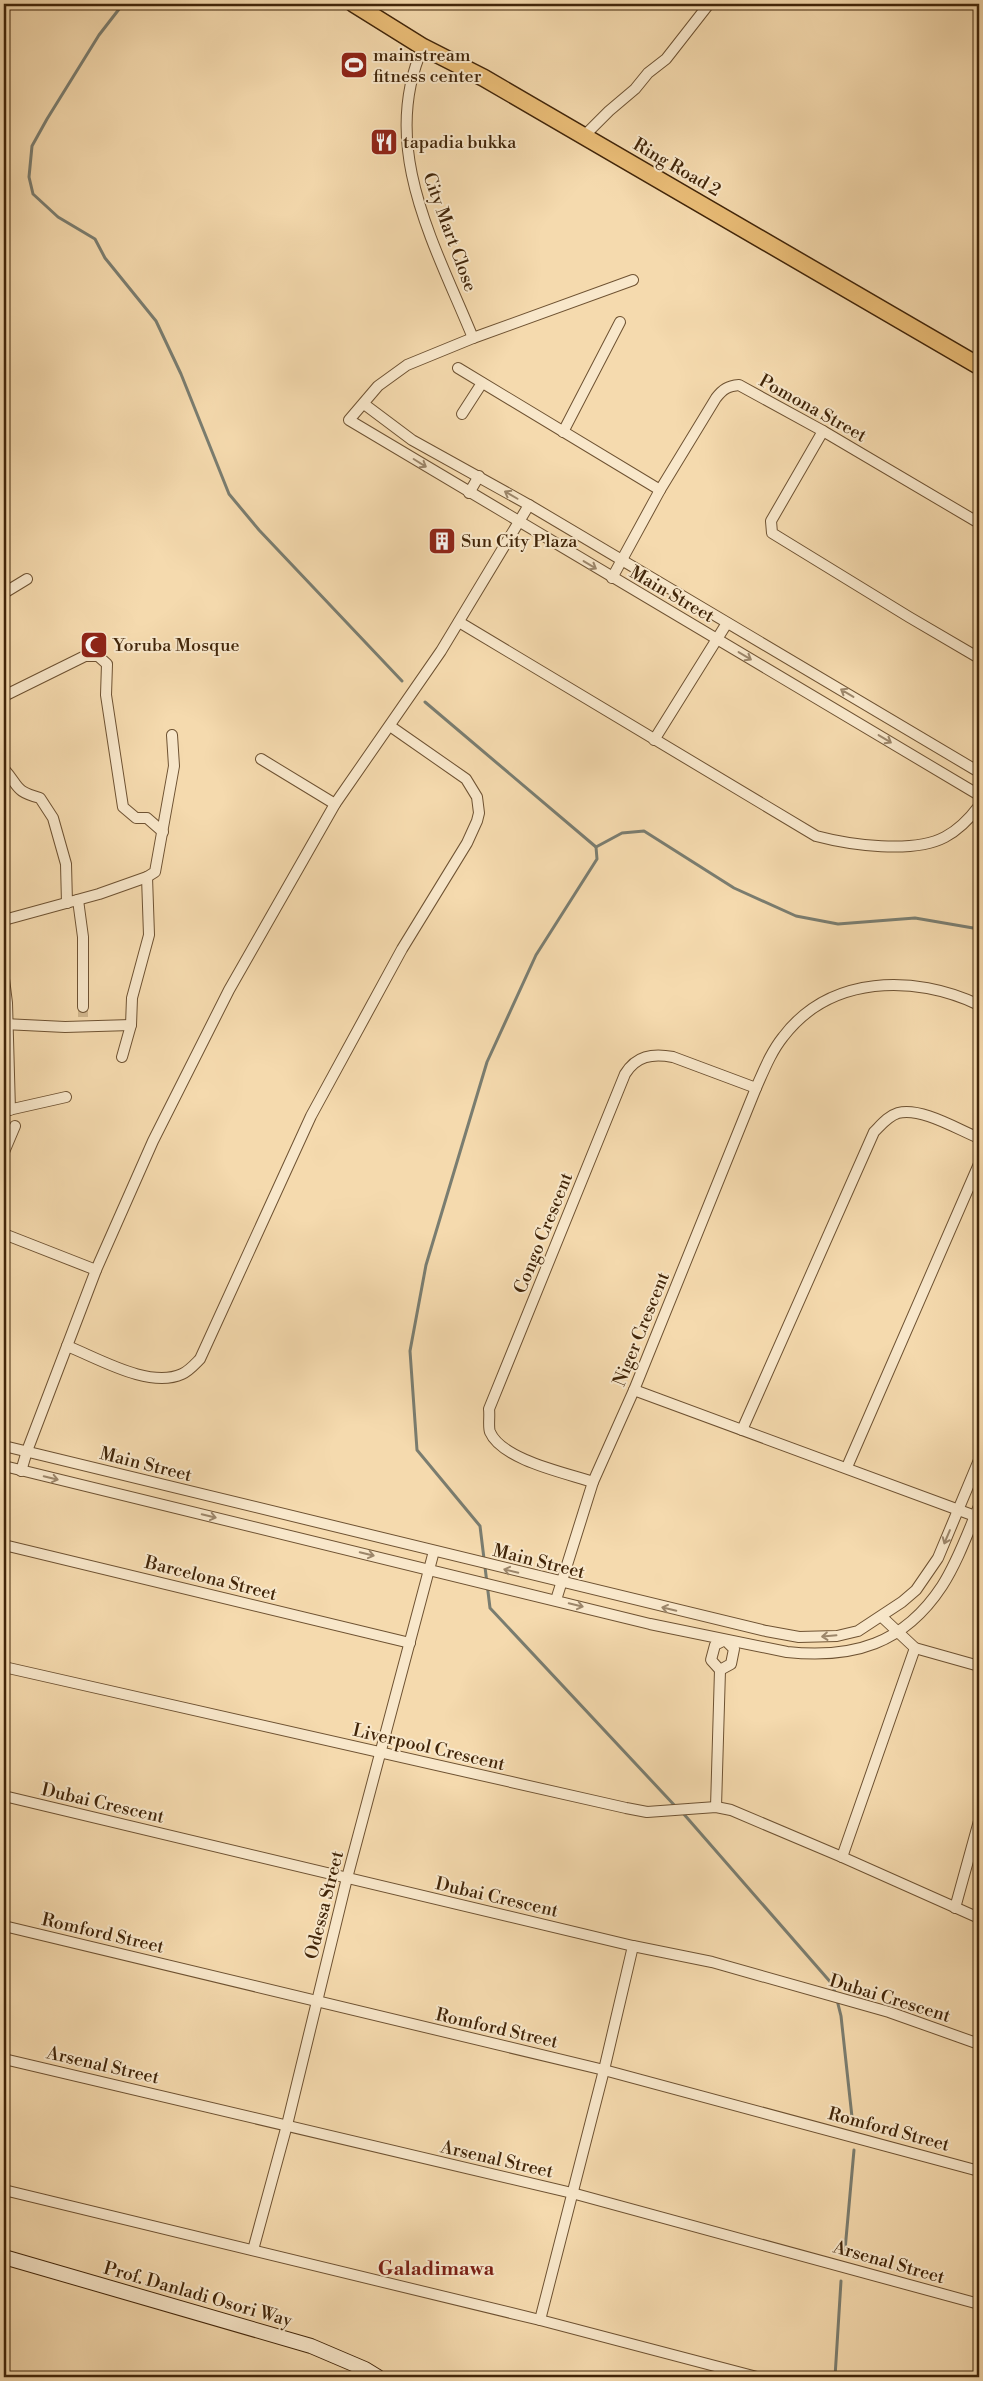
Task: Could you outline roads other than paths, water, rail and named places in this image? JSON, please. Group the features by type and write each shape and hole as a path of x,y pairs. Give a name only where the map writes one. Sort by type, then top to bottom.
{"main road":[{"name":"Ring Road 2","path":"354,4 423,47 484,78 979,366"}],"street":[{"path":"583,137 609,110 635,90 648,73 666,59 709,4"},
{"name":"City Mart Close","path":"423,47 414,68 406,110 407,144 412,175 423,214 473,338"},
{"path":"364,404 378,386 407,365 473,338 633,280"},
{"path":"563,432 620,322"},
{"path":"458,368 660,490"},
{"path":"462,414 482,383"},
{"name":"Pomona Street","path":"612,578 660,490 716,398 723,390 732,386 739,385 823,431 979,523"},
{"name":"Main Street","path":"979,772 529,505 412,440 364,404 349,420 979,795"},
{"path":"823,431 771,521 772,533 909,618 979,658"},
{"path":"404,453 412,440"},
{"path":"469,493 479,476"},
{"path":"21,1471 96,1270 153,1141 229,990 335,804 390,726 459,622 529,505"},
{"path":"4,593 27,579"},
{"path":"459,622 816,836 830,840 896,846 928,843 954,831 979,806"},
{"path":"654,740 727,623"},
{"path":"4,696 85,656 94,655 103,658 107,664 106,695 123,807 136,818 147,818 162,832"},
{"path":"67,1346 147,1378 167,1379 183,1374 200,1360 311,1116 402,949 467,842 477,821 479,812 477,797 466,779 390,726"},
{"path":"4,920 78,900 147,878 155,872 174,766 172,735"},
{"path":"261,760 335,804"},
{"path":"4,769 18,790 24,794 40,798 53,818 66,864 67,903"},
{"path":"122,1057 131,1025 132,998 149,935 147,878"},
{"path":"78,900 83,937 83,1007"},
{"path":"4,978 7,1111 66,1097"},
{"name":"Niger Crescent","path":"556,1600 593,1482 634,1390 756,1088 770,1057 789,1030 810,1010 847,993 886,984 903,984 947,993 979,1005"},
{"path":"6,1024 65,1027 84,1022 131,1025"},
{"name":"Congo Crescent","path":"593,1482 518,1457 503,1448 490,1432 490,1409 625,1074 630,1066 639,1058 660,1054 673,1057 756,1088"},
{"path":"742,1430 874,1132 884,1121 898,1114 917,1112 979,1138"},
{"path":"4,1152 15,1126"},
{"path":"847,1467 979,1164"},
{"path":"4,1234 96,1270"},
{"path":"634,1390 847,1467 975,1516"},
{"name":"Main Street","path":"4,1446 561,1583 798,1637 819,1637 858,1631 882,1617 916,1590 928,1574 959,1509 979,1460"},
{"name":"Main Street","path":"4,1466 726,1640 787,1652 827,1655 862,1648 898,1633 928,1605 943,1585 979,1506"},
{"name":"Barcelona Street","path":"4,1545 410,1642"},
{"name":"Odessa Street","path":"253,2250 287,2125 347,1878 434,1551"},
{"path":"882,1617 915,1648 979,1666"},
{"path":"726,1640 730,1623"},
{"path":"716,1807 720,1670 711,1660 715,1644 726,1640"},
{"path":"720,1670 731,1664 734,1649 726,1640"},
{"path":"842,1856 915,1648"},
{"name":"Liverpool Crescent","path":"4,1667 647,1812 716,1807 731,1810 842,1856 979,1918"},
{"name":"Dubai Crescent","path":"4,1796 633,1946 712,1962 880,2010 979,2044"},
{"path":"955,1908 979,1821"},
{"name":"Romford Street","path":"4,1926 604,2070 979,2171"},
{"path":"540,2320 604,2070 633,1946"},
{"name":"Arsenal Street","path":"4,2059 572,2193 979,2304"},
{"path":"4,2190 540,2320 757,2377"},
{"name":"Prof. Danladi Osori Way","path":"4,2257 311,2346 366,2369 378,2377"}],"waterway":[{"path":"123,4 99,35 32,146 29,177 33,194 58,217 95,239 105,258 156,321 181,374 229,494 259,530 402,681"},
{"path":"425,702 596,847 597,859 536,955 487,1062 426,1265 410,1351 417,1450 480,1526 490,1608 677,1808"},
{"path":"596,847 622,833 644,831 734,888 796,916 838,924 915,918 979,929"},
{"path":"682,1812 833,1985 835,1993"},
{"path":"837,2000 841,2016 852,2117"},
{"path":"845,2250 854,2150"},
{"path":"835,2377 841,2281"}],"tunnel":[{"path":"83,1007 83,1019"}],"place":[{"name":"mainstream fitness center","path":"354,65"},
{"name":"tapadia bukka","path":"384,142"},
{"name":"Sun City Plaza","path":"442,541"},
{"name":"Yoruba Mosque","path":"94,645"}],"district":[{"name":"Galadimawa","path":"436,2268"}]}
